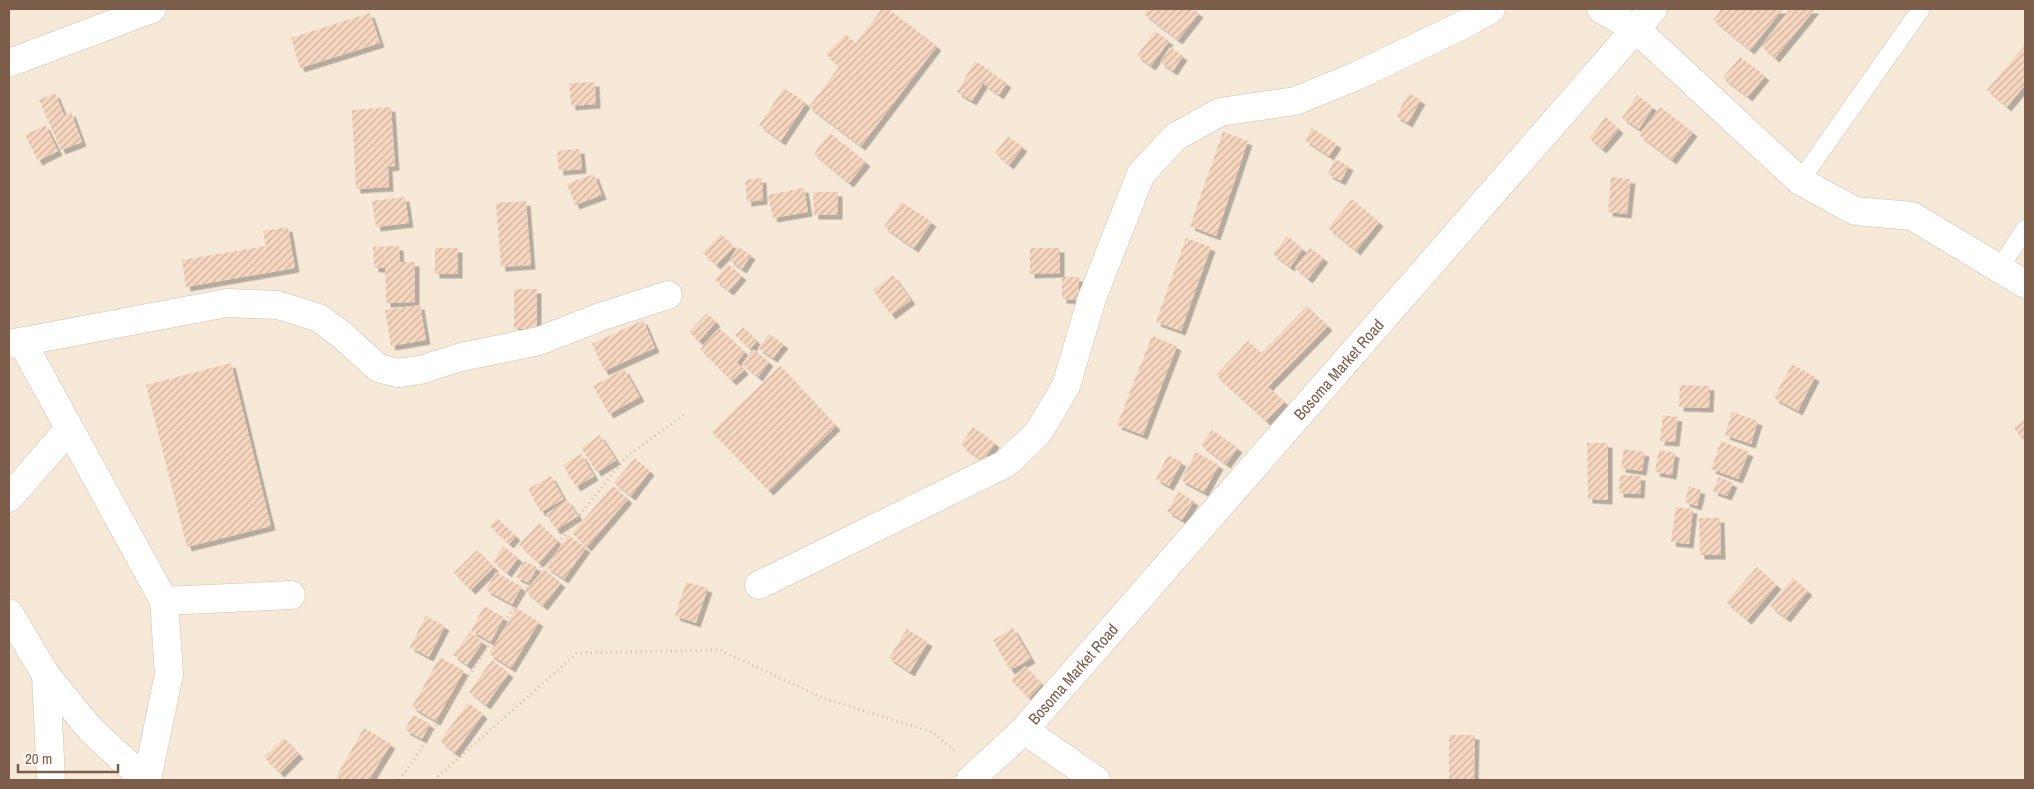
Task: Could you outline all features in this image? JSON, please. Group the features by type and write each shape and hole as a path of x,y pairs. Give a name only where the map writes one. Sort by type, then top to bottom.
{"street":[{"path":"9,63 152,9"},
{"path":"759,585 1004,464 1038,433 1066,386 1092,298 1141,174 1175,137 1220,112 1295,101 1354,77 1490,9"},
{"path":"1601,9 1637,30 1800,181 1855,211 1912,216 2025,284"},
{"name":"Bosoma Market Road","path":"975,776 1024,730 1637,30 1653,9"},
{"path":"146,780 154,736 169,674 164,601 69,429 16,343 227,303 278,305 319,318 342,335 378,368 397,373 420,370 462,356 539,342 600,317 668,295"},
{"path":"9,498 69,429"},
{"path":"164,601 291,595"},
{"path":"9,612 46,675 91,730 146,780"},
{"path":"46,675 51,780"},
{"path":"1024,730 1096,780"}],"lane":[{"path":"1800,181 1921,9"},
{"path":"2000,269 2025,229"}],"path":[{"path":"400,780 542,565 568,530 626,458 684,415"},
{"path":"434,780 577,653 701,650 720,650 823,698 932,732 975,776"}],"shaded area":[{"path":"9,9 2025,9 2025,780 9,780"}],"building":[{"path":"882,9 888,9 937,46 861,146 809,107 839,67 826,54 846,34 855,44"},
{"path":"1148,9 1193,9 1199,13 1178,40 1144,14"},
{"path":"1722,9 1783,9 1750,50 1713,20"},
{"path":"1790,9 1815,9 1775,58 1761,46"},
{"path":"370,13 380,43 300,68 291,38"},
{"path":"1155,31 1169,41 1151,66 1137,56"},
{"path":"2025,45 2025,85 2007,107 1987,90"},
{"path":"1170,47 1183,56 1173,71 1160,62"},
{"path":"1740,57 1765,76 1748,97 1723,78"},
{"path":"975,61 991,71 972,101 957,92"},
{"path":"991,73 1007,83 999,95 984,84"},
{"path":"595,82 596,104 571,106 569,83"},
{"path":"784,88 806,103 781,141 759,125"},
{"path":"55,93 64,115 71,112 82,142 61,150 39,100"},
{"path":"1409,93 1421,100 1408,123 1396,116"},
{"path":"1637,95 1653,107 1639,129 1622,118"},
{"path":"391,107 395,166 388,167 389,187 356,189 352,110"},
{"path":"1660,107 1693,132 1672,160 1639,135"},
{"path":"1606,117 1619,129 1602,149 1589,138"},
{"path":"45,125 58,151 38,161 25,135"},
{"path":"1312,128 1337,144 1329,156 1305,140"},
{"path":"1223,132 1248,141 1216,236 1190,226"},
{"path":"830,133 866,162 849,183 814,154"},
{"path":"1008,136 1023,147 1009,165 995,153"},
{"path":"580,149 582,169 559,171 557,151"},
{"path":"1335,159 1349,166 1341,181 1328,174"},
{"path":"594,174 602,195 575,205 567,184"},
{"path":"1611,177 1631,179 1627,214 1608,212"},
{"path":"762,178 763,200 747,202 745,180"},
{"path":"804,188 808,212 773,218 768,195"},
{"path":"813,192 838,192 838,215 814,215"},
{"path":"405,197 409,223 376,227 372,201"},
{"path":"1352,199 1379,222 1356,251 1328,228"},
{"path":"526,201 531,265 501,267 496,203"},
{"path":"901,202 932,222 914,248 884,227"},
{"path":"288,227 295,268 186,287 182,260 266,246 263,231"},
{"path":"721,234 734,247 716,265 703,253"},
{"path":"1287,236 1303,249 1290,267 1273,254"},
{"path":"1186,238 1211,247 1181,331 1156,322"},
{"path":"399,246 400,262 415,262 415,302 386,303 385,268 374,268 373,247"},
{"path":"738,247 751,255 742,269 729,260"},
{"path":"435,248 458,248 458,274 435,274"},
{"path":"1030,248 1060,248 1060,273 1030,274"},
{"path":"1310,248 1324,258 1308,279 1295,268"},
{"path":"728,264 742,276 729,291 715,280"},
{"path":"893,275 911,300 891,315 873,290"},
{"path":"1062,277 1079,277 1079,300 1062,299"},
{"path":"514,289 537,289 537,329 514,329"},
{"path":"420,305 426,340 391,346 385,310"},
{"path":"1307,306 1328,326 1268,387 1285,402 1266,421 1216,375 1248,341 1261,353"},
{"path":"707,313 716,322 699,341 689,332"},
{"path":"643,320 655,348 604,371 592,344"},
{"path":"743,327 757,341 750,349 735,335"},
{"path":"719,328 745,352 737,362 744,370 732,381 700,349"},
{"path":"769,334 784,344 773,358 758,348"},
{"path":"1152,336 1177,346 1143,435 1117,425"},
{"path":"753,349 769,362 758,377 742,364"},
{"path":"231,363 271,526 187,547 146,385"},
{"path":"1792,364 1815,377 1798,411 1774,398"},
{"path":"780,366 836,426 769,491 712,432"},
{"path":"624,369 640,397 609,414 593,386"},
{"path":"1680,385 1710,386 1709,408 1679,407"},
{"path":"1732,412 1758,421 1751,444 1725,435"},
{"path":"1663,415 1678,417 1675,442 1660,441"},
{"path":"2025,420 2025,443 2014,428"},
{"path":"973,427 995,443 983,461 961,445"},
{"path":"1212,430 1238,448 1226,464 1201,445"},
{"path":"600,435 616,460 597,472 581,448"},
{"path":"1721,441 1749,452 1738,479 1711,469"},
{"path":"1587,443 1608,443 1608,500 1588,499"},
{"path":"1624,449 1645,452 1642,471 1621,468"},
{"path":"1659,450 1675,453 1672,475 1655,472"},
{"path":"1196,452 1219,465 1204,492 1181,480"},
{"path":"581,454 594,476 576,487 563,465"},
{"path":"1168,455 1182,462 1169,486 1156,479"},
{"path":"635,458 650,471 631,496 614,483"},
{"path":"1620,475 1641,476 1640,494 1619,493"},
{"path":"551,476 564,499 541,512 528,489"},
{"path":"1719,477 1733,483 1727,496 1713,491"},
{"path":"613,486 628,499 587,547 572,533"},
{"path":"1689,486 1701,490 1697,506 1685,502"},
{"path":"1179,492 1194,501 1182,520 1167,511"},
{"path":"567,500 578,516 556,530 546,514"},
{"path":"1676,507 1693,509 1689,544 1671,542"},
{"path":"497,518 516,536 509,544 490,526"},
{"path":"1699,518 1720,518 1721,555 1700,555"},
{"path":"539,523 558,541 539,563 519,545"},
{"path":"568,535 586,548 564,579 546,567"},
{"path":"504,546 518,558 507,573 493,561"},
{"path":"477,550 494,567 471,590 454,573"},
{"path":"524,561 537,567 529,583 516,577"},
{"path":"1757,567 1777,585 1747,620 1726,602"},
{"path":"544,569 561,583 543,606 525,591"},
{"path":"496,572 522,587 512,604 486,590"},
{"path":"1793,578 1808,591 1786,618 1770,606"},
{"path":"686,582 708,588 696,623 675,616"},
{"path":"484,606 504,617 491,642 471,631"},
{"path":"516,608 539,622 511,668 489,654"},
{"path":"426,616 445,626 429,657 410,647"},
{"path":"1013,628 1031,659 1010,670 993,640"},
{"path":"907,629 928,642 910,672 889,658"},
{"path":"470,632 483,642 467,665 453,655"},
{"path":"440,657 464,671 436,721 412,707"},
{"path":"492,660 509,673 486,705 469,692"},
{"path":"1025,666 1042,684 1029,698 1011,680"},
{"path":"468,703 483,714 455,753 440,741"},
{"path":"413,715 430,724 422,739 405,730"},
{"path":"364,728 391,744 369,780 341,780 336,777"},
{"path":"1449,735 1475,735 1474,780 1449,780"},
{"path":"284,738 299,754 280,773 264,757"}]}
